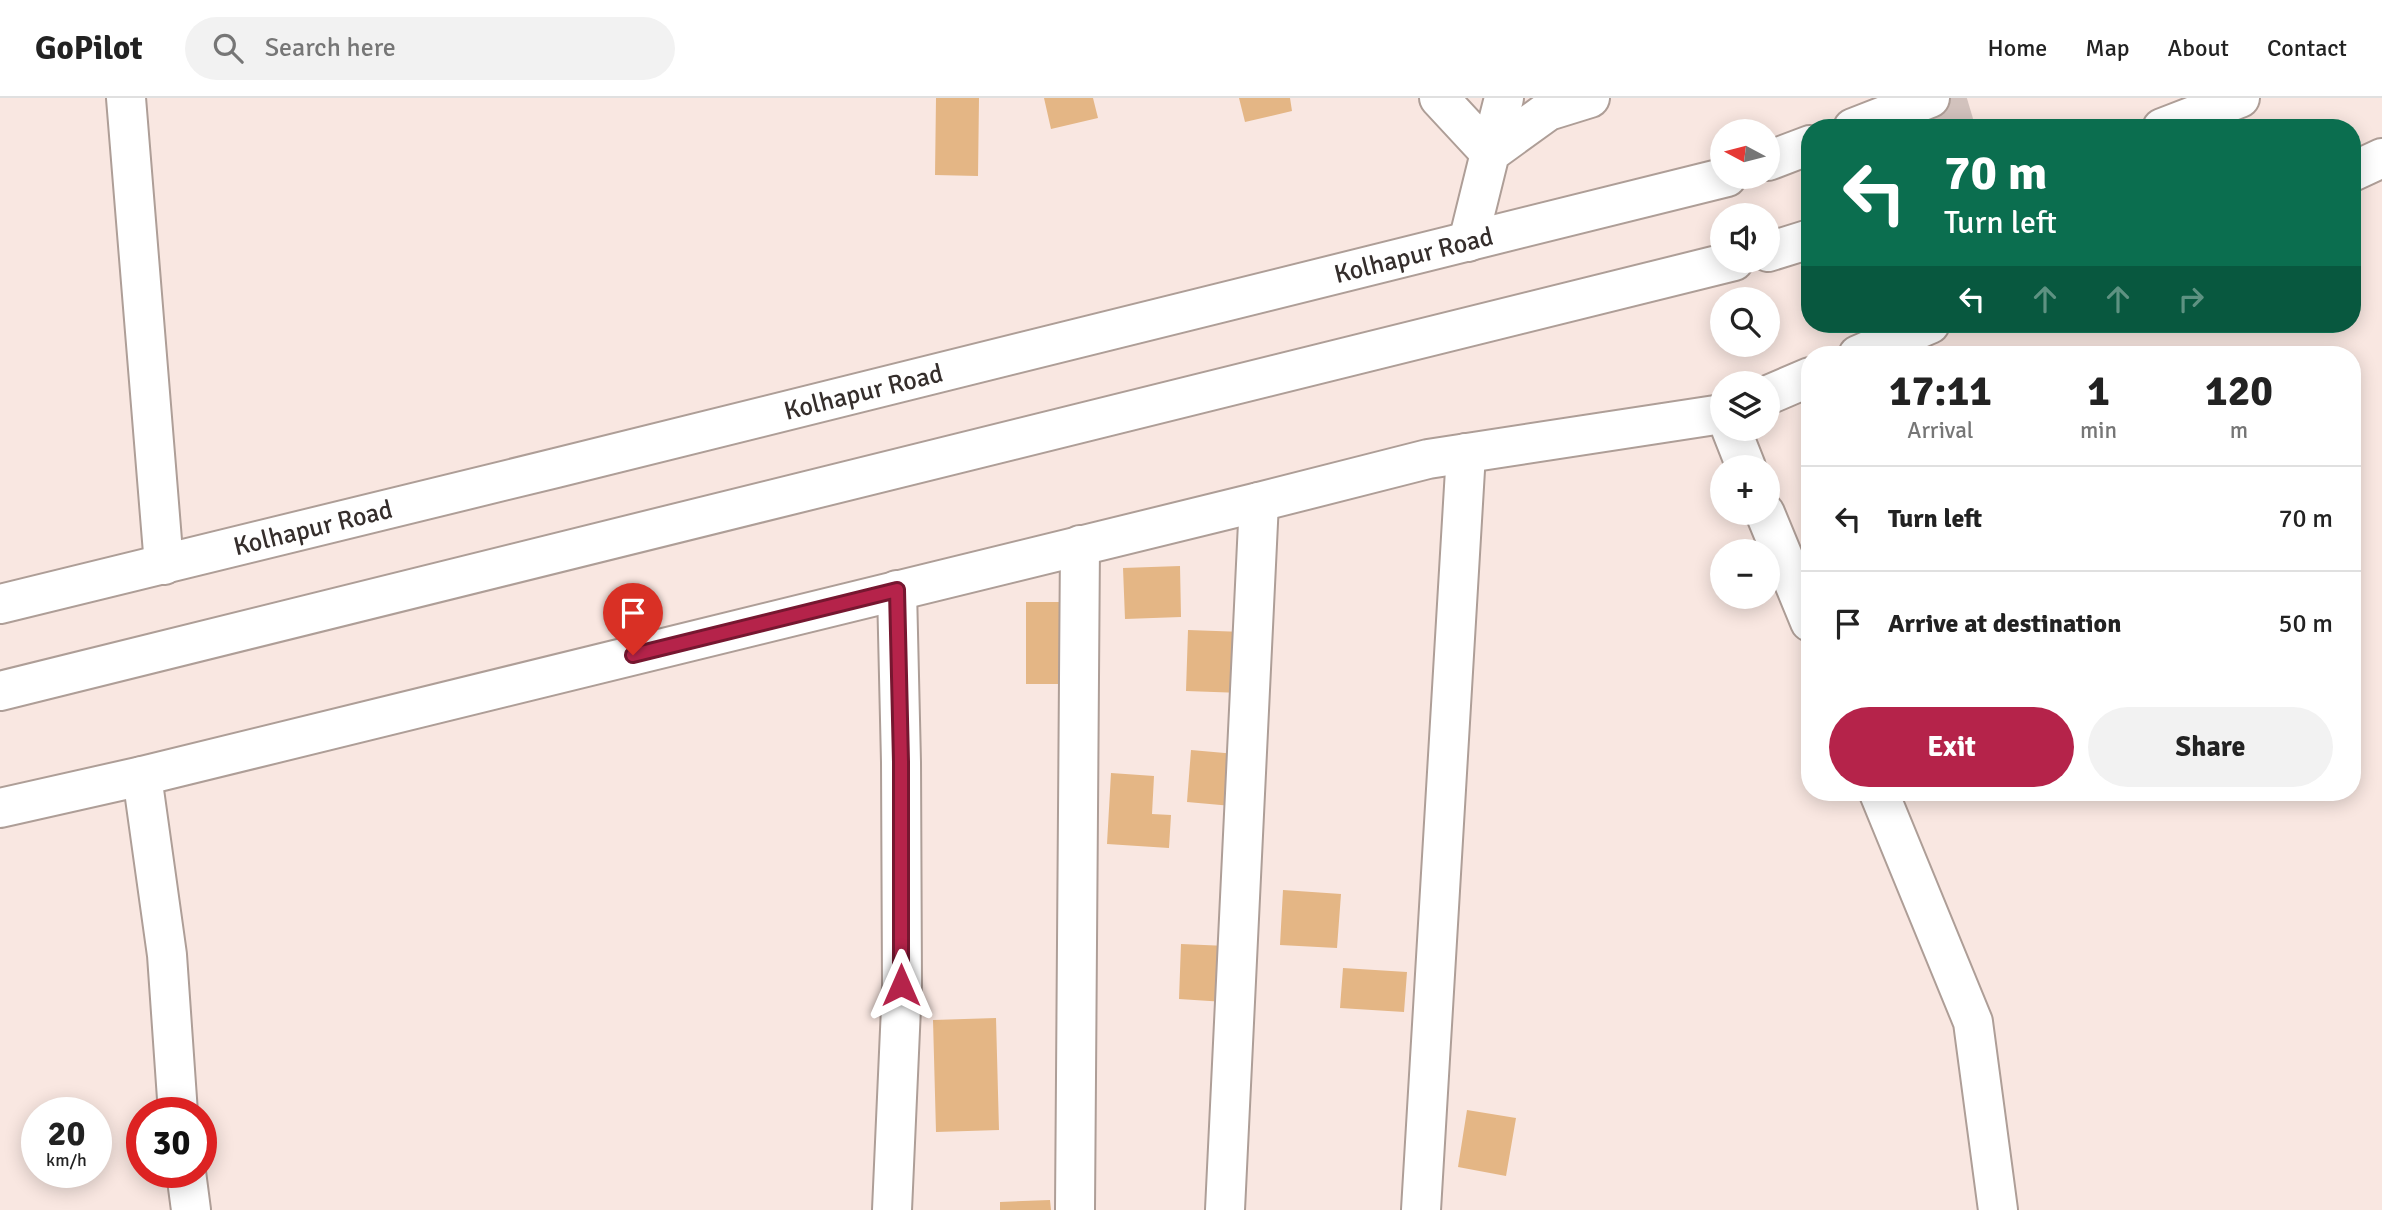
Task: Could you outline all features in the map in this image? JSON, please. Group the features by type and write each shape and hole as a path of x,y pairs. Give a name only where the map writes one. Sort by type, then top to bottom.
{"main road":[{"path":"127,98 164,565"},
{"path":"1439,98 1490,153"},
{"path":"1468,242 1504,98"},
{"path":"1490,153 1548,111 1590,98"},
{"path":"1876,119 1930,98"},
{"path":"2185,119 2240,98"},
{"path":"1780,156 1801,148"},
{"path":"2361,168 2382,158"},
{"name":"Kolhapur Road","path":"0,604 1710,181"},
{"path":"1780,248 1801,242"},
{"path":"0,691 1710,267"},
{"path":"1879,346 1909,333"},
{"path":"1780,390 1801,381"},
{"path":"0,808 142,776 1428,459 1710,416"},
{"path":"1421,1210 1466,453"},
{"path":"1225,1210 1259,502"},
{"path":"1770,525 1801,600"},
{"path":"1075,1210 1080,545"},
{"path":"892,1210 901,985 901,762 897,590"},
{"path":"142,776 167,955 177,1097"},
{"path":"1883,801 1973,1021 1998,1210"},
{"path":"188,1188 191,1210"}],"building":[{"path":"936,98 979,98 978,176 935,175"},
{"path":"1044,98 1093,98 1098,118 1051,129"},
{"path":"1239,98 1290,98 1292,111 1245,122"},
{"path":"1180,566 1181,617 1125,619 1123,568"},
{"path":"1026,602 1072,602 1072,684 1026,684"},
{"path":"1188,630 1244,632 1242,693 1186,691"},
{"path":"1191,750 1236,754 1232,806 1187,802"},
{"path":"1111,773 1154,776 1152,814 1171,815 1169,848 1107,844"},
{"path":"1283,890 1341,894 1337,948 1280,945"},
{"path":"1181,944 1227,946 1225,1002 1179,999"},
{"path":"1343,968 1407,972 1404,1012 1340,1008"},
{"path":"996,1018 999,1130 936,1132 933,1020"},
{"path":"1467,1110 1516,1118 1506,1176 1458,1167"},
{"path":"1050,1200 1051,1210 1000,1210 1000,1202"}],"tunnel":[{"path":"1947,98 1953,119"}],"route":[{"path":"633,655 897,590 901,762 901,985"}]}
